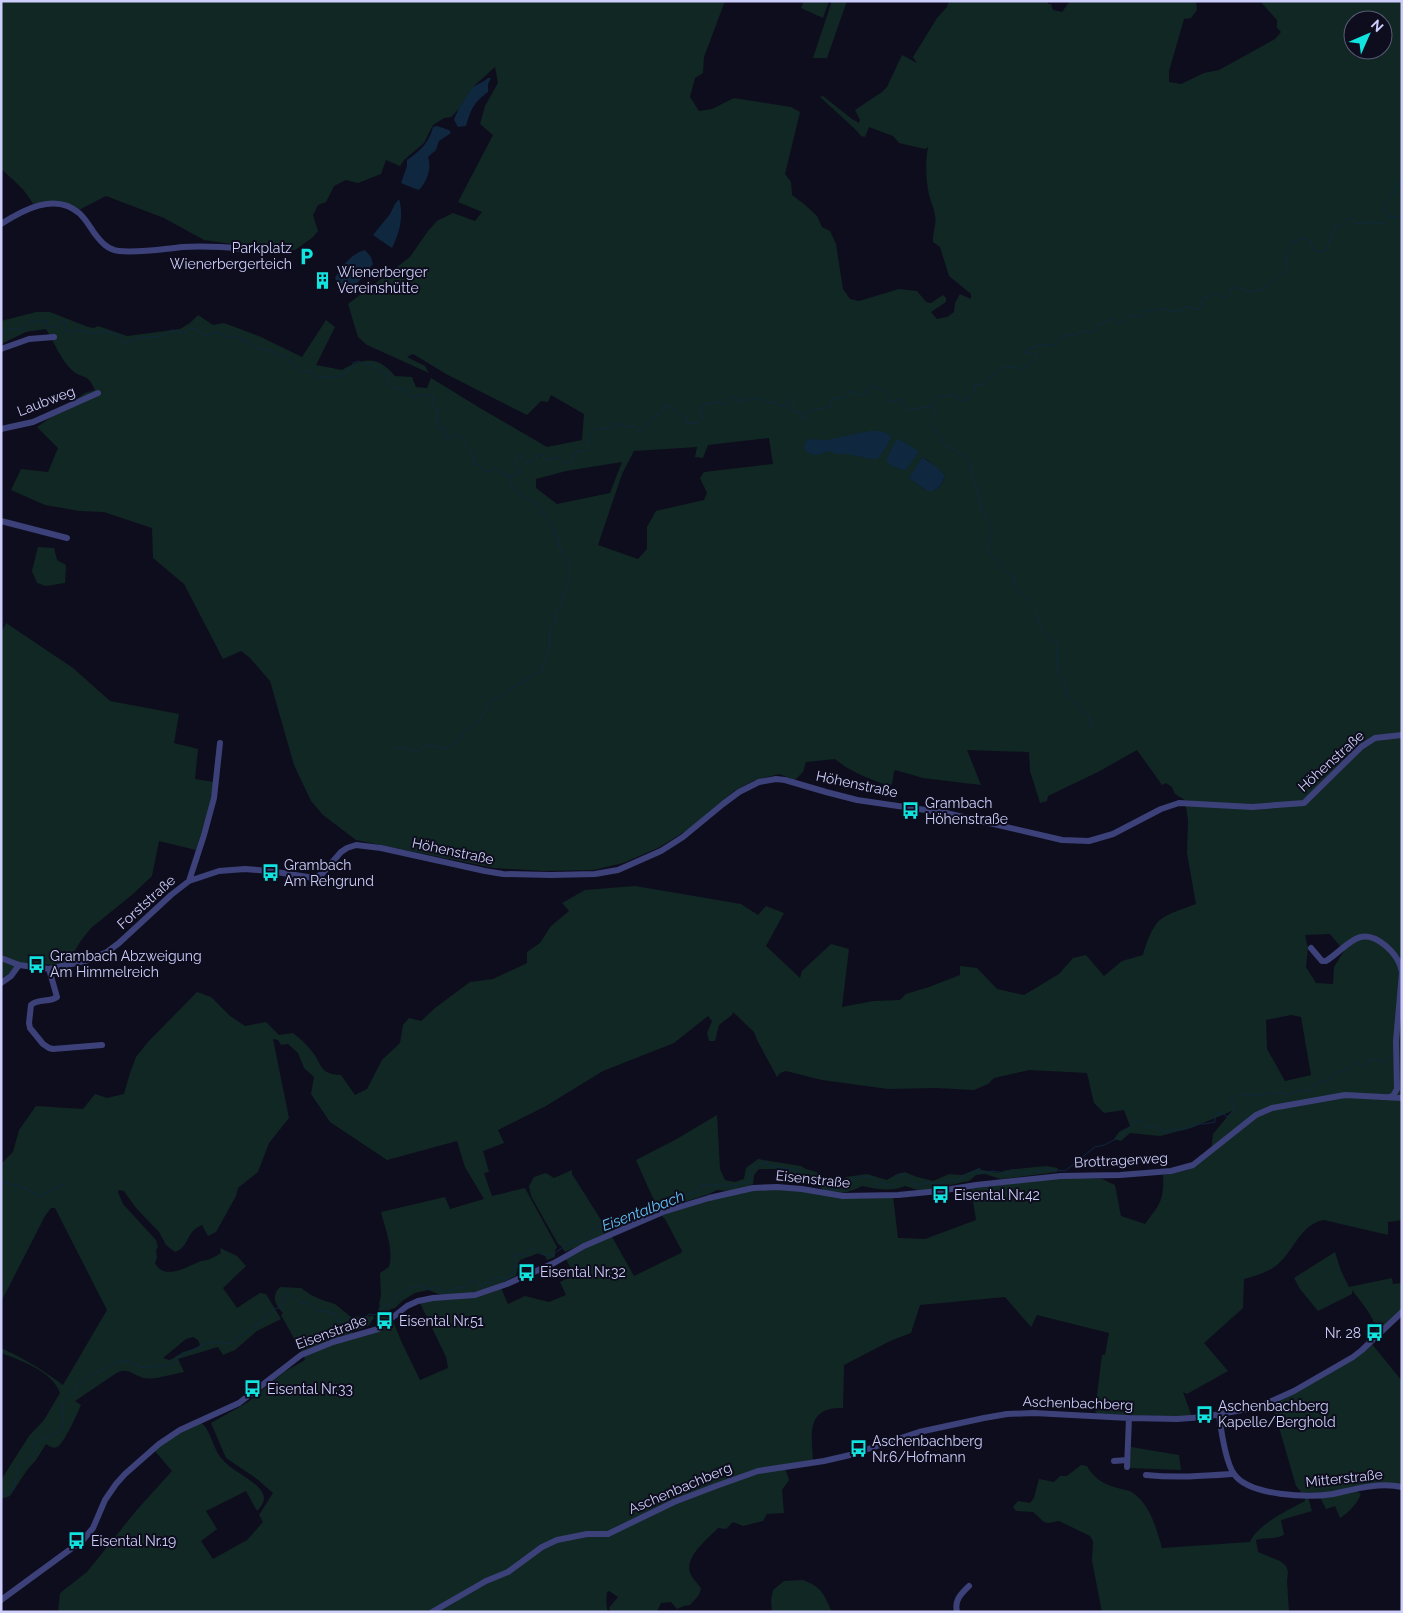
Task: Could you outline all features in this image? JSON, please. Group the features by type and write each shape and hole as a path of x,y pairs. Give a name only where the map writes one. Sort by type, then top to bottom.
{"street":[{"path":"1,224 26,210 46,204 57,204 71,208 80,214 98,239 112,250 215,246 244,250"},
{"path":"1,349 29,339 54,337"},
{"name":"Laubweg","path":"1,429 33,422 98,393"},
{"path":"1,521 67,538"},
{"name":"Höhenstraße","path":"314,878 322,874 341,852 356,845 381,848 503,874 595,874 618,870 646,859 674,844 739,792 759,782 776,779 857,800 946,813 1062,840 1089,841 1112,834 1160,808 1179,803 1252,807 1304,803 1362,746 1375,738 1402,735"},
{"path":"189,881 214,798 220,743"},
{"name":"Forststraße","path":"1,958 19,965 49,969 80,962 106,952 126,938 171,895 189,881 219,871 246,868 314,878"},
{"path":"1311,948 1322,961 1326,961 1352,941 1369,936 1381,942 1398,961 1402,972 1396,1041 1397,1089 1393,1096 1388,1098"},
{"path":"1,983 11,976 19,965"},
{"path":"49,969 57,997 53,1000 37,1001 31,1005 29,1023 32,1032 43,1044 53,1049 102,1044"},
{"name":"Brottragerweg","path":"1061,1176 1153,1173 1186,1168 1200,1161 1244,1124 1263,1111 1272,1108 1345,1095 1402,1098"},
{"name":"Eisenstraße","path":"1,1600 83,1540 93,1528 105,1500 116,1484 166,1439 188,1426 238,1404 301,1355 333,1342 378,1329 406,1306 418,1301 486,1292 546,1267 577,1249 663,1212 709,1198 753,1188 777,1186 843,1196 898,1195 1061,1176"},
{"name":"Aschenbachberg","path":"432,1612 486,1581 508,1572 542,1547 557,1540 587,1534 608,1534 674,1502 750,1473 824,1461 919,1432 1007,1414 1034,1413 1177,1419 1258,1407 1294,1391 1362,1350 1402,1312"},
{"path":"1146,1475 1203,1477 1233,1474 1223,1441 1219,1414"},
{"path":"1114,1461 1127,1464 1129,1418"},
{"name":"Mitterstraße","path":"1233,1474 1243,1482 1258,1489 1292,1494 1326,1495 1367,1487 1389,1485 1402,1487"},
{"path":"957,1612 957,1600 969,1586"}],"green space":[{"path":"1,1 725,1 704,57 703,73 695,78 690,97 699,111 712,109 734,98 791,107 800,112 785,174 791,182 792,195 817,216 822,227 830,231 836,244 843,289 850,299 859,301 899,289 917,291 926,302 931,303 943,295 946,298 946,302 931,312 937,319 947,317 954,312 955,303 960,294 971,299 971,294 949,276 940,247 933,242 935,219 927,183 928,147 925,149 899,143 893,136 869,127 865,137 861,136 820,97 823,96 859,123 860,120 855,110 887,87 902,55 917,63 913,57 937,18 947,7 949,1 1048,1 1053,10 1062,12 1070,1 1196,1 1197,10 1191,18 1184,19 1169,71 1169,82 1181,84 1204,73 1219,70 1275,39 1281,32 1277,28 1277,20 1260,1 1402,1 1402,1220 1388,1222 1388,1235 1324,1220 1303,1232 1283,1259 1273,1268 1244,1279 1243,1308 1204,1343 1228,1371 1187,1394 1183,1392 1191,1414 1189,1417 1097,1414 1095,1411 1102,1355 1105,1355 1109,1333 1037,1315 1031,1327 1005,1297 920,1305 911,1333 890,1341 844,1365 843,1408 831,1409 817,1417 812,1431 813,1460 784,1465 789,1480 782,1490 784,1513 767,1514 763,1521 743,1526 733,1522 726,1529 718,1528 693,1555 690,1562 689,1569 691,1575 701,1588 699,1595 690,1605 677,1609 671,1602 661,1603 657,1612 611,1612 609,1608 618,1597 609,1591 606,1597 608,1612 58,1612 60,1593 87,1572 135,1512 172,1471 154,1450 176,1435 201,1423 207,1429 216,1450 226,1464 255,1484 264,1497 263,1504 257,1511 246,1491 206,1511 217,1529 201,1541 213,1559 247,1540 263,1522 259,1515 273,1493 257,1479 226,1458 211,1423 248,1402 284,1372 305,1360 304,1356 380,1330 393,1321 420,1380 448,1368 446,1357 420,1303 421,1301 478,1295 501,1288 508,1304 525,1296 549,1302 566,1295 560,1282 574,1275 566,1259 575,1252 611,1235 634,1276 682,1251 662,1216 666,1212 721,1195 764,1188 785,1188 849,1197 893,1196 898,1238 925,1239 976,1220 971,1189 1059,1177 1102,1179 1115,1185 1121,1216 1145,1224 1162,1197 1163,1175 1189,1169 1211,1153 1213,1134 1232,1111 1191,1128 1160,1136 1130,1133 1121,1141 1114,1139 1119,1132 1130,1126 1124,1110 1104,1113 1094,1103 1087,1073 1029,1070 994,1078 988,1084 974,1090 936,1088 888,1089 822,1080 786,1071 780,1073 777,1077 754,1032 733,1012 732,1015 719,1025 715,1041 709,1041 707,1033 712,1021 708,1016 674,1043 603,1071 546,1106 498,1130 504,1143 483,1151 489,1172 484,1173 492,1196 525,1188 557,1247 555,1257 547,1260 545,1256 539,1253 520,1260 516,1276 490,1288 467,1294 447,1296 428,1290 415,1293 391,1309 387,1313 386,1319 381,1320 378,1313 381,1296 380,1273 389,1267 390,1253 381,1212 445,1197 450,1209 484,1199 465,1167 457,1141 387,1160 330,1122 311,1094 314,1077 304,1068 298,1053 288,1044 281,1045 278,1040 273,1039 289,1118 269,1143 258,1172 238,1188 236,1196 216,1232 208,1236 202,1225 193,1231 184,1246 175,1252 166,1245 159,1232 136,1208 124,1191 119,1190 118,1192 123,1204 156,1240 158,1247 155,1263 159,1268 170,1272 183,1269 201,1261 209,1260 221,1253 220,1248 237,1256 246,1266 223,1288 237,1308 260,1293 266,1294 281,1319 257,1331 235,1350 223,1355 218,1347 178,1359 184,1372 159,1378 144,1378 126,1371 115,1374 75,1401 81,1405 60,1445 56,1448 46,1444 10,1496 1,1499 1,1480 29,1436 44,1420 60,1393 56,1385 43,1373 27,1363 1,1353 1,1348 34,1365 63,1385 107,1310 55,1208 51,1208 45,1216 1,1302 1,1164 13,1152 19,1130 36,1106 83,1109 95,1094 107,1098 124,1094 136,1057 148,1042 197,992 211,997 230,1016 245,1026 266,1022 279,1035 293,1033 312,1051 326,1072 341,1075 355,1095 367,1089 382,1060 400,1043 403,1025 409,1018 421,1021 470,982 493,979 527,963 527,952 540,943 551,926 569,911 562,903 585,890 635,886 741,904 758,915 766,906 784,913 766,946 800,978 802,971 831,944 849,949 842,1007 873,1001 900,1000 906,994 960,975 960,966 977,968 997,989 1024,995 1059,974 1073,958 1086,955 1104,976 1122,961 1143,955 1150,934 1160,920 1196,904 1187,853 1188,820 1185,800 1175,794 1172,787 1166,783 1162,785 1137,750 1098,772 1048,796 1047,801 1040,803 1030,771 1029,752 967,750 981,785 923,778 895,770 892,784 889,786 854,771 835,759 806,762 803,772 795,780 779,774 753,781 734,791 689,829 658,848 623,863 594,870 544,871 494,868 356,840 323,815 311,801 294,765 270,681 250,658 241,651 223,659 184,584 153,558 152,528 104,512 80,511 45,505 11,490 21,469 48,472 58,448 37,427 85,393 95,390 87,378 76,373 68,366 46,329 26,332 1,344 1,321 36,312 50,312 88,327 94,328 98,326 127,336 180,329 198,315 213,325 224,323 261,337 302,357 326,320 335,327 316,365 342,370 363,361 376,362 395,376 412,377 416,387 427,388 431,378 547,447 582,440 584,414 551,395 548,402 541,401 527,415 448,375 413,354 407,357 425,366 429,373 367,345 358,337 348,304 410,257 437,221 453,213 475,221 482,212 458,202 493,135 480,124 485,106 498,83 495,67 474,86 461,107 451,117 444,118 433,125 424,143 404,160 400,166 386,160 381,174 358,183 346,180 334,186 326,202 318,205 313,215 318,231 312,238 295,250 272,250 204,240 164,218 106,196 79,210 67,204 56,202 33,204 1,169","holes":["769,438 773,464 704,472 700,478 707,493 704,500 656,511 647,527 647,549 638,559 598,545 622,474 634,451 697,447 695,457 703,458 708,445","922,457 945,476 941,485 934,491 927,491 910,478","622,462 610,493 557,504 536,488 536,479 566,471","1330,934 1344,951 1334,967 1333,984 1316,983 1306,967 1308,948 1305,935","1291,1015 1301,1017 1311,1075 1285,1081 1267,1049 1266,1020","193,1337 198,1340 200,1345 172,1359 163,1358 186,1339"]},
{"path":"804,1 829,1 823,18 801,8"},
{"path":"832,1 847,1 827,58 813,58"},
{"path":"38,547 54,548 57,560 66,565 65,583 46,586 37,583 32,571"},
{"path":"6,623 73,668 110,701 179,714 174,743 198,749 195,779 214,782 209,809 196,850 159,841 152,876 91,928 70,959 63,965 30,964 18,967 1,979 1,633"},
{"path":"717,1115 720,1169 725,1180 735,1182 744,1179 746,1168 758,1159 801,1166 834,1182 839,1182 846,1177 867,1174 887,1180 905,1172 933,1181 949,1174 962,1175 977,1169 998,1173 1007,1170 1046,1166 1058,1168 1057,1172 1001,1179 985,1174 976,1175 969,1181 932,1189 918,1190 905,1186 884,1189 862,1186 843,1193 825,1190 814,1182 804,1181 798,1175 788,1174 778,1169 759,1169 754,1175 753,1184 744,1188 728,1191 717,1190 663,1209 565,1252 558,1244 531,1196 529,1186 534,1177 546,1173 554,1178 572,1170 572,1174 603,1223 636,1208 656,1205 636,1160"},
{"path":"1335,1252 1349,1287 1392,1278 1393,1284 1402,1283 1402,1314 1376,1334 1371,1317 1352,1290 1352,1294 1318,1311 1300,1289 1294,1278"},
{"path":"280,1287 301,1288 311,1295 335,1304 351,1317 373,1316 374,1318 368,1326 352,1332 353,1334 302,1353 281,1315 283,1313 276,1304 275,1297"},
{"path":"1372,1344 1402,1381 1402,1485 1302,1493 1296,1486 1274,1410 1268,1406"},
{"path":"1131,1447 1179,1455 1181,1470 1129,1468"},
{"path":"1081,1465 1087,1466 1104,1483 1130,1491 1139,1498 1149,1511 1162,1548 1250,1542 1266,1523 1305,1501 1305,1497 1308,1497 1312,1511 1281,1520 1284,1535 1256,1540 1258,1552 1280,1561 1286,1566 1288,1572 1289,1612 1102,1612 1092,1561 1093,1541 1090,1536 1059,1521 1044,1522 1033,1512 1016,1511 1013,1507 1018,1501 1030,1503 1034,1498 1039,1479 1054,1482 1060,1476 1067,1476"},
{"path":"1357,1491 1361,1494 1357,1501 1340,1518 1335,1506 1326,1509 1320,1497"},
{"path":"803,1580 822,1592 832,1612 772,1612 771,1600 773,1590 784,1581"}],"water":[{"path":"491,78 488,84 488,92 474,106 466,126 458,127 454,120 462,103 473,87"},
{"path":"437,126 449,130 451,133 439,141 436,150 428,157 429,170 424,183 419,190 401,183 407,166 407,160 423,146 429,138 433,127"},
{"path":"399,199 401,211 400,224 392,248 373,235"},
{"path":"365,250 371,257 373,264 364,276 351,289 338,284 335,278 344,265 351,257"},
{"path":"869,431 884,432 891,437 878,459 837,454 828,451 816,455 804,449 808,439 827,440"},
{"path":"898,439 917,450 918,453 906,470 895,467 886,460"},
{"path":"922,457 938,468 945,476 941,485 934,491 927,491 909,478"}],"waterway":[{"path":"1389,216 1383,208 1402,179"},
{"path":"588,447 590,436 597,428 612,428 615,424 621,424 626,428 636,427 638,431 643,429 648,422 661,412 665,405 683,415 688,424 699,422 703,418 700,409 702,405 720,402 725,405 728,399 733,396 739,403 747,398 750,401 760,398 768,403 776,402 780,406 786,406 788,399 792,403 793,411 804,413 803,419 807,418 809,411 831,406 832,399 846,397 850,391 860,395 867,393 867,389 871,387 881,389 887,395 890,402 901,399 906,409 910,410 932,406 936,399 942,396 957,396 958,399 963,401 969,398 975,391 974,386 984,384 992,375 997,374 1001,368 1017,366 1021,370 1035,360 1037,356 1034,352 1028,354 1024,352 1031,348 1042,345 1054,345 1067,334 1072,336 1084,330 1089,333 1094,331 1097,325 1113,319 1117,323 1123,322 1130,316 1140,317 1142,310 1167,309 1170,312 1182,310 1187,306 1197,310 1204,306 1200,303 1202,299 1217,293 1224,298 1236,287 1248,292 1263,289 1286,270 1288,265 1285,258 1291,242 1297,241 1300,237 1310,241 1314,251 1325,252 1335,226 1340,227 1348,218 1353,219 1355,223 1363,224 1372,222 1384,223 1389,216 1402,218"},
{"path":"1,332 11,329 21,330 29,322 35,321 47,321 47,327 56,327 61,321 65,321 65,330 69,331 95,333 107,331 118,335 121,342 127,343 139,338 162,336 172,330 186,333 191,328 205,336 218,332 227,337 241,337 241,341 247,341 257,347 285,357 302,372 310,370 317,378 340,376 353,367 353,363 359,361 363,364 372,364 380,371 390,374 387,384 390,387 404,389 413,398 419,395 432,395 436,399 431,403 434,408 438,409 436,428 445,427 445,439 451,438 454,434 462,437 472,452 476,465 479,465 484,471 496,468 505,475 521,473 514,463 518,454 526,463 536,460 537,455 542,455 550,461 553,458 559,458 566,463 570,463 575,452 588,450"},
{"path":"932,407 936,413 932,418"},
{"path":"930,423 946,446 956,450 966,458 971,467 981,509 992,526 992,533 988,544 990,555 1003,570 1015,577 1013,585 1029,600"},
{"path":"393,749 404,747 415,752 428,745 448,749 459,740 462,734 479,721 491,701 542,670 550,646 549,629 556,622 555,612 562,605 564,591 568,586 570,563 561,551 555,533 538,504 521,495 511,485 508,476"},
{"path":"1033,606 1043,631 1059,644 1057,650 1058,673 1064,681 1067,694 1090,717 1092,729"},
{"name":"Eisentalbach","path":"1,1496 14,1489 19,1464 30,1458 36,1449 33,1445 35,1442 60,1431 64,1422 63,1403 75,1390 76,1386 89,1376 118,1361 132,1362 140,1367 147,1368 151,1366 166,1366 172,1364 177,1357 205,1344 216,1342 231,1344 243,1333 249,1333 255,1325 261,1323 266,1315 283,1306 285,1292 302,1303 308,1304 315,1310 334,1313 338,1321 350,1326 353,1323 361,1326 369,1314 374,1315 380,1312 382,1307 391,1304 406,1289 417,1285 429,1289 436,1287 446,1293 456,1288 465,1287 470,1281 477,1281 483,1287 486,1282 492,1283 492,1278 507,1279 515,1269 515,1255 525,1255 533,1248 540,1254 551,1256 570,1242 581,1241 599,1227 635,1214 639,1216 643,1212 654,1209 664,1200 670,1200 698,1191 701,1185 732,1185 750,1181 751,1170 767,1162 769,1166 799,1170 800,1174 816,1178 822,1186 838,1190 852,1181 853,1178 861,1176 872,1177 878,1185 883,1183 891,1185 899,1181 899,1174 904,1175 918,1186 926,1182 936,1184 951,1179 954,1182 980,1168 978,1173 993,1171 1010,1174 1013,1169 1018,1175 1024,1171 1029,1174 1032,1171 1038,1170 1040,1173 1043,1169 1065,1171 1095,1147 1120,1137 1136,1121 1140,1121 1146,1127 1156,1126 1165,1132 1215,1122 1215,1117 1218,1113 1224,1114 1227,1117 1236,1109 1231,1101 1239,1095 1261,1095 1278,1092 1289,1095 1303,1089 1310,1092 1312,1087 1329,1079 1339,1071 1349,1069 1357,1061 1360,1066 1364,1067 1368,1060 1379,1059 1382,1063 1391,1057"},
{"path":"1,1182 23,1187 40,1196 63,1184"}],"place":[{"name":"Parkplatz Wienerbergerteich","path":"306,256"},
{"name":"Wienerberger Vereinshütte","path":"323,280"},
{"name":"Grambach Höhenstraße","path":"911,811"},
{"name":"Grambach Am Rehgrund","path":"270,873"},
{"name":"Grambach Abzweigung Am Himmelreich","path":"36,964"},
{"name":"Eisental Nr.42","path":"940,1195"},
{"name":"Eisental Nr.32","path":"526,1272"},
{"name":"Eisental Nr.51","path":"385,1321"},
{"name":"Nr. 28","path":"1375,1333"},
{"name":"Eisental Nr.33","path":"253,1389"},
{"name":"Aschenbachberg Kapelle/Berghold","path":"1204,1414"},
{"name":"Aschenbachberg Nr.6/Hofmann","path":"858,1449"},
{"name":"Eisental Nr.19","path":"77,1541"}]}
